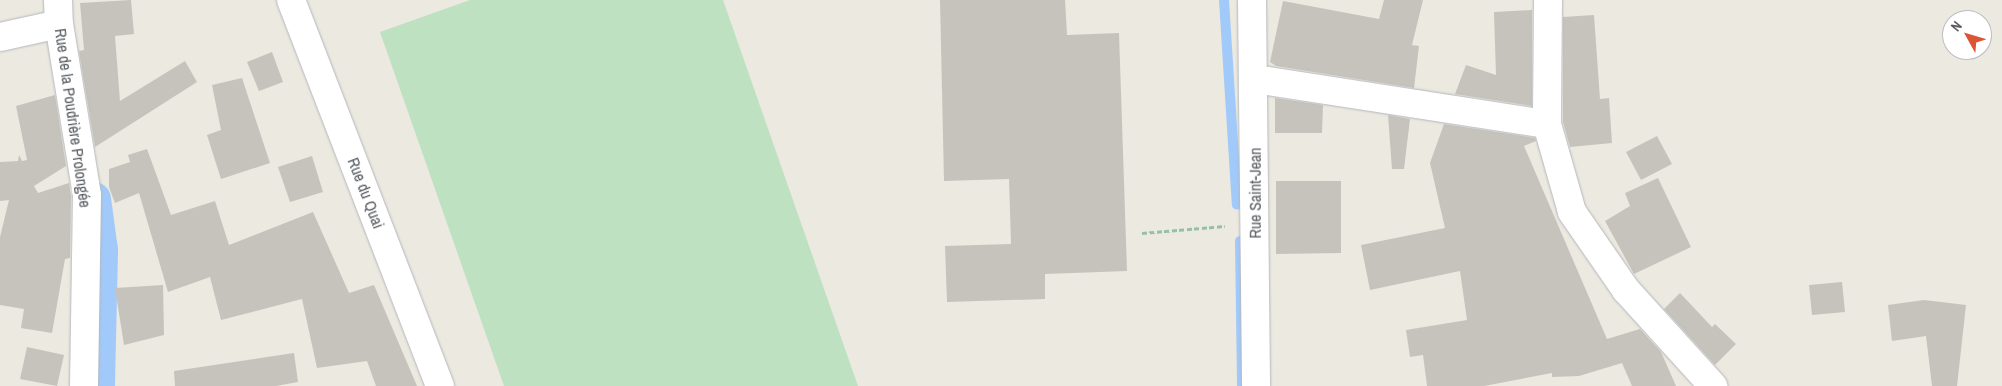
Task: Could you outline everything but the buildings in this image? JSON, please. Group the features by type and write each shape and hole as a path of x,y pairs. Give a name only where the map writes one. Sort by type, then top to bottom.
{"street":[{"name":"Rue du Quai","path":"291,0 440,386"},
{"name":"Rue Saint-Jean","path":"1252,0 1255,79 1256,386"},
{"path":"1548,0 1547,124 1572,212 1626,290 1713,386"},
{"path":"0,37 58,12"},
{"name":"Rue de la Poudrière Prolongée","path":"58,12 87,195 84,386"},
{"path":"1255,79 1547,124"}],"path":[{"path":"1142,234 1255,223"}],"green space":[{"path":"470,0 723,0 858,386 504,386 380,32"}],"waterway":[{"path":"1224,0 1237,205"},
{"path":"94,199 101,251 98,386"},
{"path":"1240,241 1242,386"}]}
